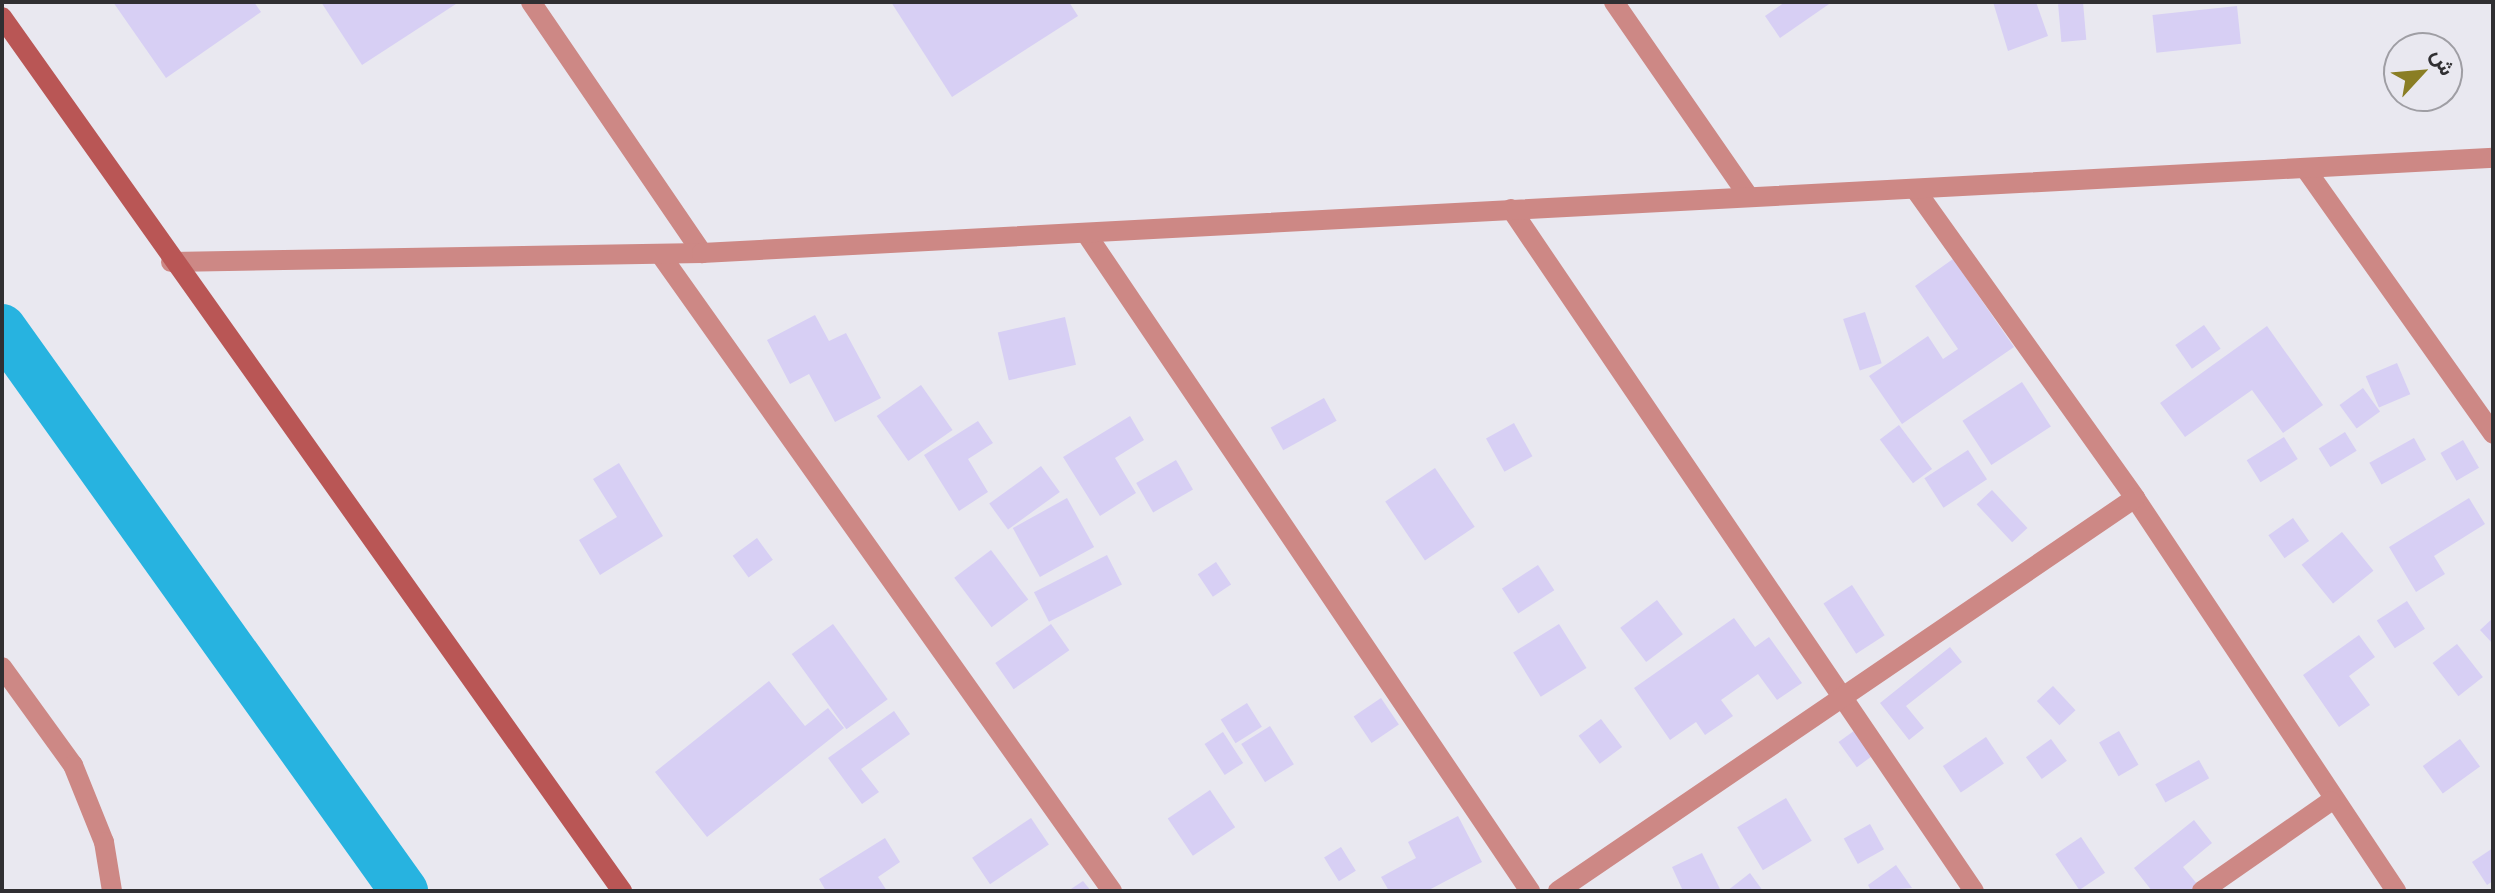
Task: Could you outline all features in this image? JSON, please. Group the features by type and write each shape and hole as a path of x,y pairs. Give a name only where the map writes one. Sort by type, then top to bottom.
{"street":[{"path":"531,2 702,253"},
{"path":"1614,2 1747,194"},
{"path":"2,17 171,262 622,891"},
{"path":"171,262 702,253 1087,235 1747,194 1917,192 2493,158"},
{"path":"2307,171 2493,434"},
{"path":"1917,192 2135,498 2331,801 2396,891"},
{"path":"1511,209 1974,891"},
{"path":"1087,235 1530,891"},
{"path":"660,254 1112,891"},
{"path":"1558,891 1843,700 2135,498"},
{"path":"2,667 73,765 104,842 112,891"},
{"path":"2202,891 2331,801"}],"building":[{"path":"113,2 254,2 261,12 166,78"},
{"path":"321,2 459,2 362,65"},
{"path":"891,2 1069,2 1078,16 952,97"},
{"path":"1785,2 1832,2 1780,38 1765,16"},
{"path":"1993,2 2036,2 2048,36 2008,51"},
{"path":"2083,2 2086,40 2061,42 2058,4"},
{"path":"2237,6 2241,44 2156,53 2152,15"},
{"path":"1953,259 2014,347 1902,424 1869,376 1928,336 1943,359 1958,349 1915,286"},
{"path":"1865,312 1882,363 1860,370 1843,319"},
{"path":"815,315 829,341 846,333 881,398 835,422 809,374 790,384 767,340"},
{"path":"1065,317 1076,365 1009,380 998,333"},
{"path":"2204,325 2221,349 2192,369 2175,345"},
{"path":"2267,326 2323,405 2283,433 2252,390 2185,437 2160,403"},
{"path":"2397,363 2410,394 2379,408 2366,376"},
{"path":"2022,382 2051,426 1991,465 1962,421"},
{"path":"921,385 953,430 908,461 877,416"},
{"path":"2363,388 2380,411 2357,429 2340,405"},
{"path":"1324,398 1337,421 1283,450 1271,428"},
{"path":"1130,416 1144,440 1115,458 1136,493 1100,516 1063,457"},
{"path":"978,421 993,443 968,459 988,492 959,511 924,455"},
{"path":"1514,423 1532,456 1504,472 1486,439"},
{"path":"1899,425 1932,469 1913,483 1880,439"},
{"path":"2345,432 2357,451 2330,467 2319,448"},
{"path":"2284,437 2298,459 2260,482 2247,460"},
{"path":"2414,438 2426,460 2382,485 2369,463"},
{"path":"2463,440 2479,468 2456,481 2440,453"},
{"path":"1968,450 1987,479 1943,508 1924,478"},
{"path":"1176,460 1193,489 1153,512 1136,483"},
{"path":"619,463 663,536 600,575 579,540 617,517 593,479"},
{"path":"1041,466 1060,492 1008,530 989,504"},
{"path":"1435,468 1475,527 1425,560 1385,502"},
{"path":"1992,490 2027,528 2012,542 1977,504"},
{"path":"1067,498 1094,547 1040,577 1013,528"},
{"path":"2469,498 2485,524 2434,556 2445,574 2416,592 2389,547"},
{"path":"2293,518 2309,541 2284,558 2268,535"},
{"path":"2342,532 2373,571 2333,604 2302,565"},
{"path":"757,538 773,560 749,577 733,556"},
{"path":"991,550 1028,600 992,627 954,578"},
{"path":"1107,555 1122,584 1049,622 1034,592"},
{"path":"1216,562 1231,584 1213,597 1198,574"},
{"path":"1538,565 1554,590 1518,614 1502,588"},
{"path":"1852,585 1885,635 1856,654 1823,604"},
{"path":"1657,600 1683,634 1646,662 1620,628"},
{"path":"2407,601 2425,629 2395,648 2377,621"},
{"path":"1734,618 1755,647 1769,637 1802,683 1777,700 1758,674 1721,700 1733,716 1705,735 1696,722 1670,740 1634,688"},
{"path":"2493,618 2493,644 2480,630"},
{"path":"833,624 888,699 846,729 792,654"},
{"path":"1051,624 1069,650 1014,689 995,663"},
{"path":"1559,624 1587,668 1541,697 1513,653"},
{"path":"2359,635 2375,657 2349,676 2370,705 2339,727 2303,675"},
{"path":"2457,644 2483,677 2458,696 2433,663"},
{"path":"1950,647 1962,662 1906,706 1924,728 1909,740 1880,703"},
{"path":"769,681 805,726 828,708 844,728 707,837 655,772"},
{"path":"2053,686 2076,710 2059,725 2037,701"},
{"path":"1381,698 1399,725 1372,743 1354,716"},
{"path":"1247,703 1262,727 1236,743 1221,719"},
{"path":"894,711 910,734 861,769 879,792 862,804 828,758"},
{"path":"1601,719 1622,747 1600,764 1579,736"},
{"path":"1270,726 1294,764 1265,782 1241,744"},
{"path":"1858,728 1876,753 1857,767 1839,742"},
{"path":"2119,731 2138,765 2119,776 2099,742"},
{"path":"1223,732 1243,763 1225,775 1205,744"},
{"path":"1986,737 2004,764 1961,793 1943,766"},
{"path":"2051,739 2067,761 2042,779 2026,757"},
{"path":"2460,739 2480,767 2443,794 2423,766"},
{"path":"2199,760 2209,778 2165,803 2155,784"},
{"path":"1210,790 1235,827 1193,856 1168,819"},
{"path":"1786,798 1812,841 1763,870 1737,827"},
{"path":"1458,816 1482,862 1427,891 1389,891 1381,877 1416,858 1408,842"},
{"path":"1031,818 1049,845 990,884 972,858"},
{"path":"2194,820 2212,843 2183,867 2203,891 2152,891 2134,868"},
{"path":"1870,824 1884,849 1858,864 1844,839"},
{"path":"2081,837 2105,873 2079,890 2055,854"},
{"path":"885,838 900,862 878,877 887,891 826,891 819,879"},
{"path":"1341,847 1356,871 1339,881 1324,858"},
{"path":"2493,848 2493,881 2487,885 2472,862"},
{"path":"1702,853 1721,891 1683,891 1672,867"},
{"path":"1896,865 1912,888 1871,891 1868,885"},
{"path":"1750,873 1763,891 1727,891"},
{"path":"1083,881 1091,891 1068,891"}],"waterway":[{"path":"2,328 404,891"}]}
